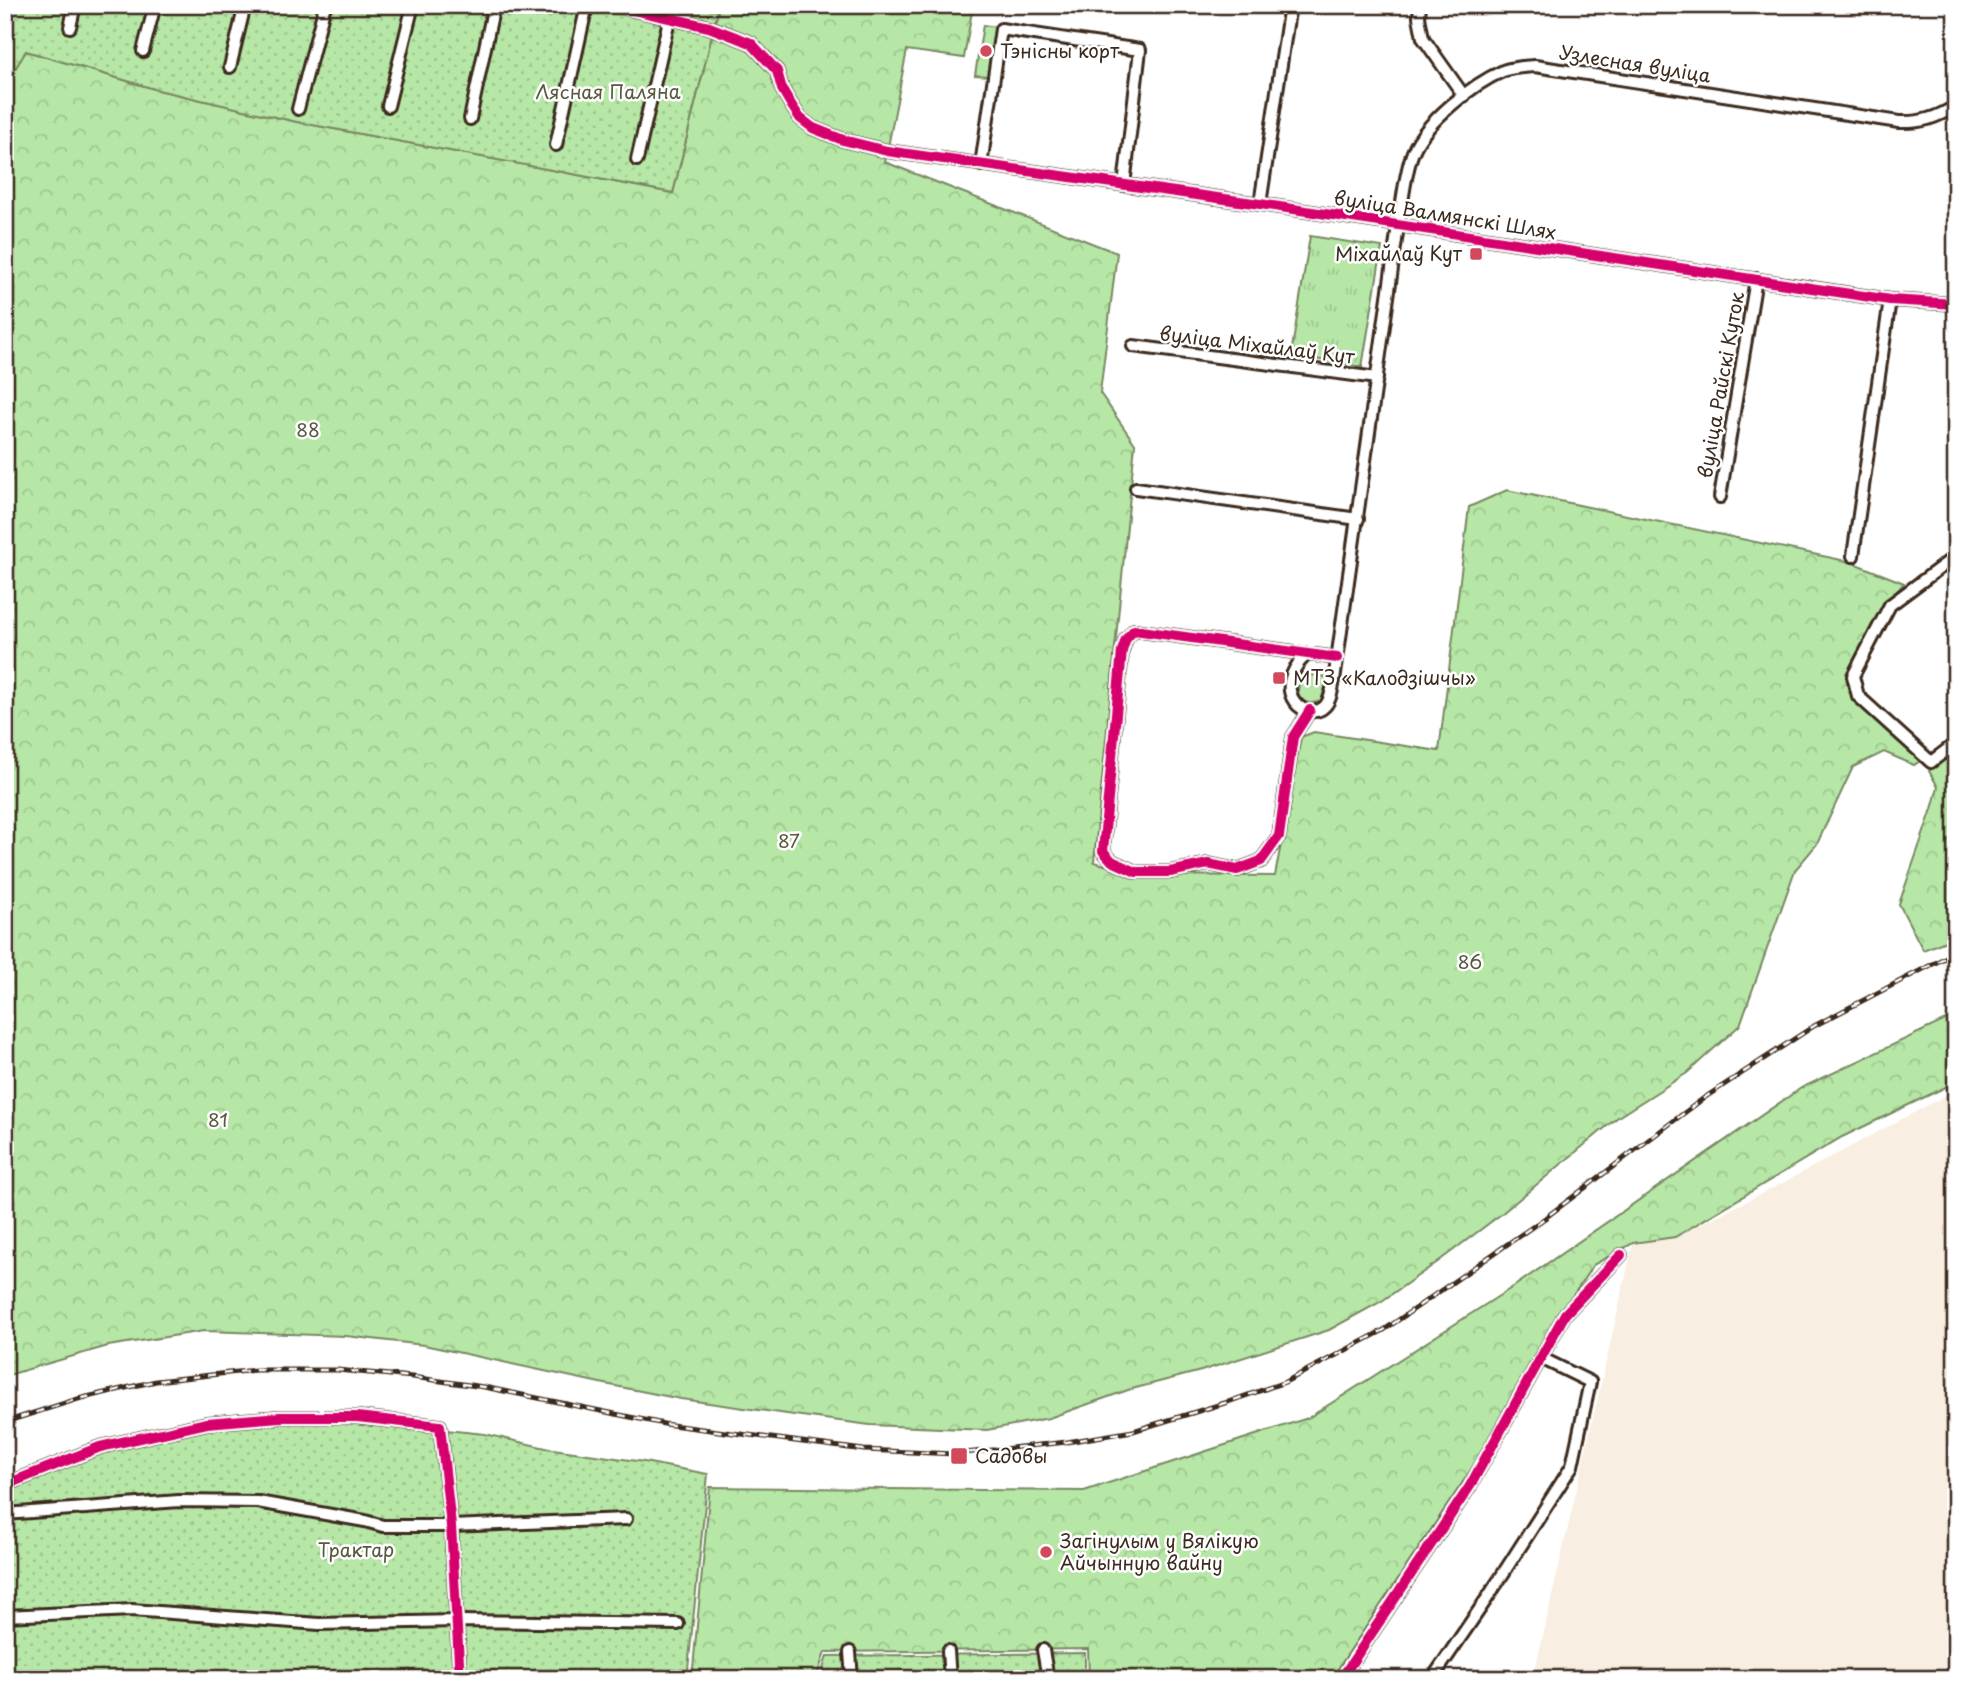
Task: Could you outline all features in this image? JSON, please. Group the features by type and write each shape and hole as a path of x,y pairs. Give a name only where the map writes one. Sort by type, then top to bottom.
{"street":[{"path":"70,27 75,5"},
{"path":"143,51 155,5"},
{"path":"230,67 245,5"},
{"path":"298,110 325,5"},
{"path":"388,106 413,5"},
{"path":"470,119 494,5"},
{"path":"556,145 587,5"},
{"name":"вуліца Валмянскі Шлях","path":"612,5 709,27 751,43 777,71 782,89 800,118 813,128 865,146 930,159 1260,204 1890,300 1956,304"},
{"path":"1260,204 1290,5"},
{"path":"1420,5 1423,38 1464,96"},
{"path":"637,160 669,19"},
{"path":"981,165 1001,29 1140,50 1124,185"},
{"name":"Узлесная вуліца","path":"1398,226 1412,155 1419,139 1436,119 1464,96 1503,71 1535,66 1899,122 1921,122 1956,106"},
{"name":"вуліца Міхайлаў Кут","path":"1306,655 1134,630 1126,639 1122,651 1103,850 1112,861 1136,872 1170,872 1208,864 1237,870 1261,861 1279,836 1293,737 1310,710 1325,706 1329,699 1337,658 1398,226"},
{"name":"вуліца Райскі Куток","path":"1720,496 1756,279"},
{"path":"1853,556 1890,300"},
{"name":"вуліца Міхайлаў Кут","path":"1133,346 1377,378"},
{"path":"1136,488 1358,519"},
{"path":"1956,556 1889,605 1853,676 1858,696 1931,762 1956,743"},
{"path":"1310,710 1294,703 1288,685 1294,668 1306,655 1337,658"},
{"path":"1341,1679 1470,1486 1565,1314 1621,1255"},
{"path":"1432,1679 1572,1466 1590,1382 1541,1358"},
{"path":"5,1485 100,1447 207,1423 280,1417 357,1417 440,1426 451,1527 460,1679"},
{"path":"5,1514 179,1500 258,1502 383,1526 451,1527 626,1520"},
{"path":"5,1616 132,1610 319,1624 456,1621 678,1624"},
{"path":"1042,1650 1048,1679"},
{"path":"948,1651 950,1679"},
{"path":"850,1652 852,1679"}],"shaded area":[{"path":"1956,1090 1956,1679 1533,1679 1633,1245 1675,1237 1781,1184"}],"green space":[{"name":"Лясная Паляна","path":"5,5 693,5 718,11 673,193 297,122 158,90 26,51 5,85"},
{"path":"693,5 973,5 964,58 907,50 885,162 1117,253 1100,393 1135,444 1094,862 1140,875 1275,876 1301,737 1314,732 1439,751 1469,507 1507,490 1851,562 1904,583 1886,604 1848,673 1854,697 1923,759 1914,765 1884,752 1853,767 1817,844 1795,870 1740,1025 1687,1073 1618,1117 1500,1215 1439,1261 1382,1301 1329,1330 1201,1371 1128,1390 1049,1418 987,1430 870,1425 681,1399 424,1345 346,1336 204,1331 108,1346 5,1376 5,85 26,51 158,90 297,122 673,193 718,11"},
{"name":"Тэнісны корт","path":"983,25 997,27 989,76 975,75"},
{"path":"1310,236 1382,247 1362,367 1291,355"},
{"path":"1302,673 1326,677 1321,701 1306,703 1299,697"},
{"path":"1956,751 1956,937 1923,950 1899,904 1938,787 1929,771"},
{"path":"1956,1015 1956,1082 1842,1137 1675,1237 1633,1243 1593,1265 1541,1345 1491,1440 1331,1679 1089,1679 1088,1649 825,1652 816,1679 692,1679 710,1487 1084,1491 1308,1418 1516,1285 1801,1088"},
{"name":"Трактар","path":"280,1421 357,1421 485,1434 546,1448 708,1474 687,1679 5,1679 5,1489 101,1451 208,1427"},
{"path":"1085,1653 1085,1679 820,1679 827,1656"}],"railway":[{"path":"5,1422 78,1399 156,1381 256,1370 337,1370 484,1387 664,1424 864,1450 955,1454 1067,1442 1133,1431 1285,1382 1384,1330 1545,1218 1704,1098 1814,1026 1956,952"}],"cycle path":[{"path":"612,5 709,27 751,43 777,71 782,89 800,118 813,128 843,140 887,151 1260,204 1890,300 1956,304"},
{"path":"1310,710 1293,737 1279,836 1261,861 1237,870 1208,864 1170,872 1136,872 1112,861 1103,851 1122,651 1126,639 1134,630 1337,658"},
{"path":"1341,1679 1470,1486 1565,1314 1621,1255"},
{"path":"5,1485 100,1447 207,1423 280,1417 357,1417 440,1426 451,1526 460,1679"}],"place":[{"name":"Тэнісны корт","path":"986,51"},
{"name":"Міхайлаў Кут","path":"1476,254"},
{"name":"МТЗ «Калодзішчы»","path":"1279,678"},
{"name":"Садовы","path":"959,1456"},
{"name":"Загінулым у Вялікую Айчынную вайну","path":"1046,1552"}],"park label":[{"name":"88","path":"308,430"},
{"name":"87","path":"789,841"},
{"name":"86","path":"1470,962"},
{"name":"81","path":"218,1120"}]}
